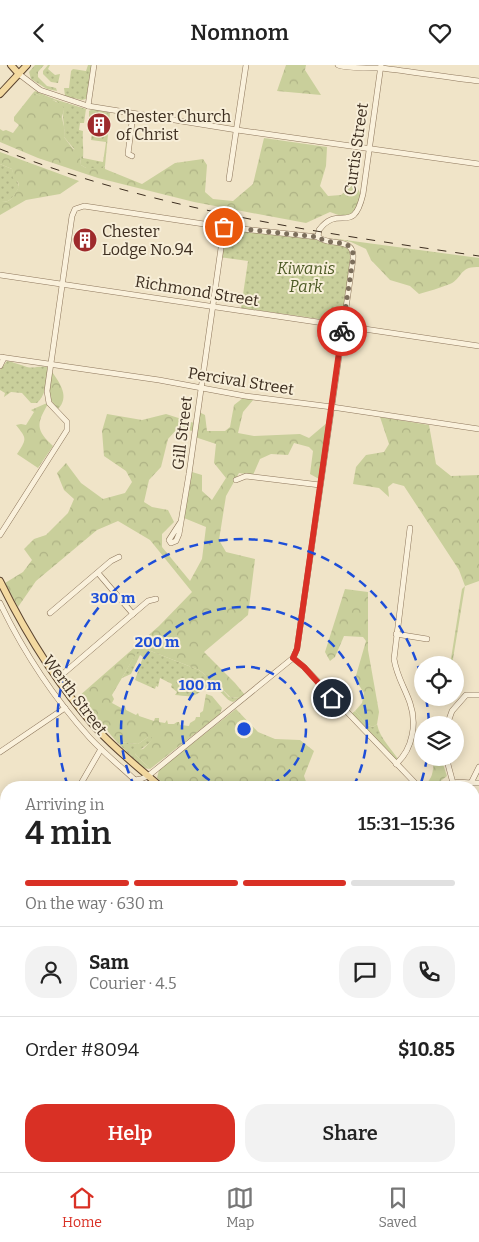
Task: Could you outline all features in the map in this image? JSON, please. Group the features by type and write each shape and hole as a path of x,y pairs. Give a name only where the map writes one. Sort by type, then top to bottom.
{"main road":[{"path":"11,65 19,74"},
{"path":"0,94 27,65"},
{"path":"0,581 28,635 57,679 96,728 154,781"}],"street":[{"path":"88,106 94,65"},
{"path":"229,179 246,65"},
{"path":"338,65 342,67 380,67 479,81"},
{"name":"Curtis Street","path":"318,237 319,230 327,221 335,218 349,218 358,212 363,195 380,67"},
{"path":"19,74 40,90 88,106 479,165"},
{"path":"132,156 128,154 133,114"},
{"path":"0,535 67,431 66,422 48,399 72,216 78,207 224,227 318,237 322,240 351,247 354,251 353,259 297,649 293,658 148,776"},
{"name":"Gill Street","path":"180,523 190,474 200,388 224,227"},
{"name":"Richmond Street","path":"0,275 479,346"},
{"path":"0,366 2,357"},
{"name":"Percival Street","path":"2,357 159,380 245,396 479,429"},
{"path":"236,481 246,477 320,485"},
{"path":"396,764 402,759 409,747 413,727 410,702 398,677 394,659 410,528"},
{"path":"50,613 111,561 119,557"},
{"path":"98,573 133,614"},
{"path":"57,679 148,601 156,599"},
{"name":"Werth Street","path":"0,603 26,649 65,707 101,749 135,780 148,776"},
{"path":"396,634 428,639"},
{"path":"293,658 304,667 413,781"},
{"path":"450,716 452,711 466,695 479,695"},
{"path":"0,752 65,707"},
{"path":"82,781 101,749"},
{"path":"448,766 451,781"},
{"path":"471,781 479,767"}],"green space":[{"path":"35,65 44,65 38,72 38,77 47,86 56,88 57,91 47,89 31,79 29,72"},
{"path":"48,65 50,65 48,69 55,75 60,74 58,83 51,82 43,74"},
{"path":"88,65 93,65 86,99 82,100 65,96 64,88 69,88 71,71 73,69 86,71"},
{"path":"286,65 306,65 305,70 321,95 277,91"},
{"path":"35,91 86,109 84,123 80,123 79,130 83,131 83,158 103,162 106,142 91,140 93,124 89,118 89,111 93,109 110,113 105,166 103,168 86,168 81,165 80,156 64,137 64,109 56,101 33,93"},
{"path":"33,93 63,106 64,137 73,149 82,151 80,156 81,165 86,168 103,168 105,166 105,169 142,184 175,163 203,159 207,165 205,192 213,199 233,201 253,184 264,138 327,147 326,166 320,186 328,196 341,195 355,183 361,195 354,214 344,217 330,212 306,223 194,202 98,178 38,158 0,142 0,129 13,133 19,125 14,121 14,117"},
{"path":"0,152 79,181 60,194 26,200 0,215 0,202 10,200 19,186 18,182 13,178 12,169 0,164"},
{"path":"0,164 12,169 19,187 12,198 4,202 0,202"},
{"name":"Kiwanis Park","path":"223,229 318,237 349,246 354,251 341,322 241,308 248,261 219,257"},
{"path":"330,238 479,258 479,267 464,270 450,284 419,294 410,286 390,280 371,260 366,249 351,242"},
{"path":"7,361 30,367 47,367 46,387 37,403 31,403 22,393 11,392 4,397 5,393 0,390 0,370"},
{"path":"52,372 61,385 63,395 62,404 58,409 51,400 49,392"},
{"path":"243,398 254,399 243,412 238,433 254,436 300,434 309,438 328,422 319,479 310,474 313,451 309,447 294,443 288,455 271,454 260,459 253,475 239,473 226,496 219,540 226,552 255,559 248,615 204,652 245,695 240,698 230,697 199,670 143,648 137,652 112,695 114,699 112,703 123,709 125,706 126,710 136,715 138,713 139,716 154,721 155,718 159,718 159,722 165,723 167,720 168,724 179,722 180,725 189,726 196,717 200,717 206,694 212,696 222,708 220,714 150,769 135,754 137,750 143,749 152,740 152,737 148,737 138,744 117,742 78,697 159,626 192,592 150,540 118,521 97,530 36,581 18,607 5,583 23,572 32,560 24,549 34,539 46,535 68,513 74,499 64,490 57,473 66,463 81,483 103,499 125,493 132,482 126,471 104,456 102,431 107,414 142,420 166,414 194,423 193,431 177,429 168,439 161,467 149,480 144,502 152,507 168,510 174,522 162,534 162,547 190,581 202,559 206,527 184,518 192,472 202,475 202,491 212,500 226,478 214,463 216,444 195,437 199,412 205,415 207,431 225,431 230,427 234,405"},
{"path":"47,403 41,417 40,427 43,435 53,446 38,468 17,454 23,445 24,436 16,425 26,425 34,412 31,410"},
{"path":"380,417 429,425 436,464 451,476 479,475 479,581 465,586 459,570 404,486 393,483 388,487 389,497 379,488 353,484 356,467 366,455 384,452 389,444"},
{"path":"465,586 453,656 451,656 462,589"},
{"path":"345,589 368,592 368,650 379,712 377,724 373,727 368,725 355,711 362,703 364,693 355,679 366,641 363,637 344,636 335,657 330,661 325,652"},
{"path":"143,648 199,670 218,685 229,697 240,698 233,702 214,688 205,689 192,696 175,695 177,692 171,687 172,684 160,678 158,687 156,686 155,689 135,680 143,657 140,655 131,674 122,678 137,651"},
{"path":"236,709 258,732 275,739 300,740 314,751 304,776 306,781 161,781 157,778 159,770"},
{"path":"355,711 368,725 373,727 377,724 383,739 400,762 399,765 351,714"},
{"path":"148,737 152,737 153,740 135,754 150,769 143,768 117,742 138,744"},
{"path":"433,766 444,766 447,776 441,781 428,781"}],"railway":[{"path":"0,149 58,170 117,188 177,203 297,228 479,256"}],"way so far":[{"path":"224,227 318,237 322,240 351,247 354,251 342,331"}],"place":[{"name":"Chester Church of Christ","path":"99,125"},
{"name":"Chester Lodge No.94","path":"85,240"}],"route":[{"path":"332,698 304,667 293,658 297,649 342,331"}]}
